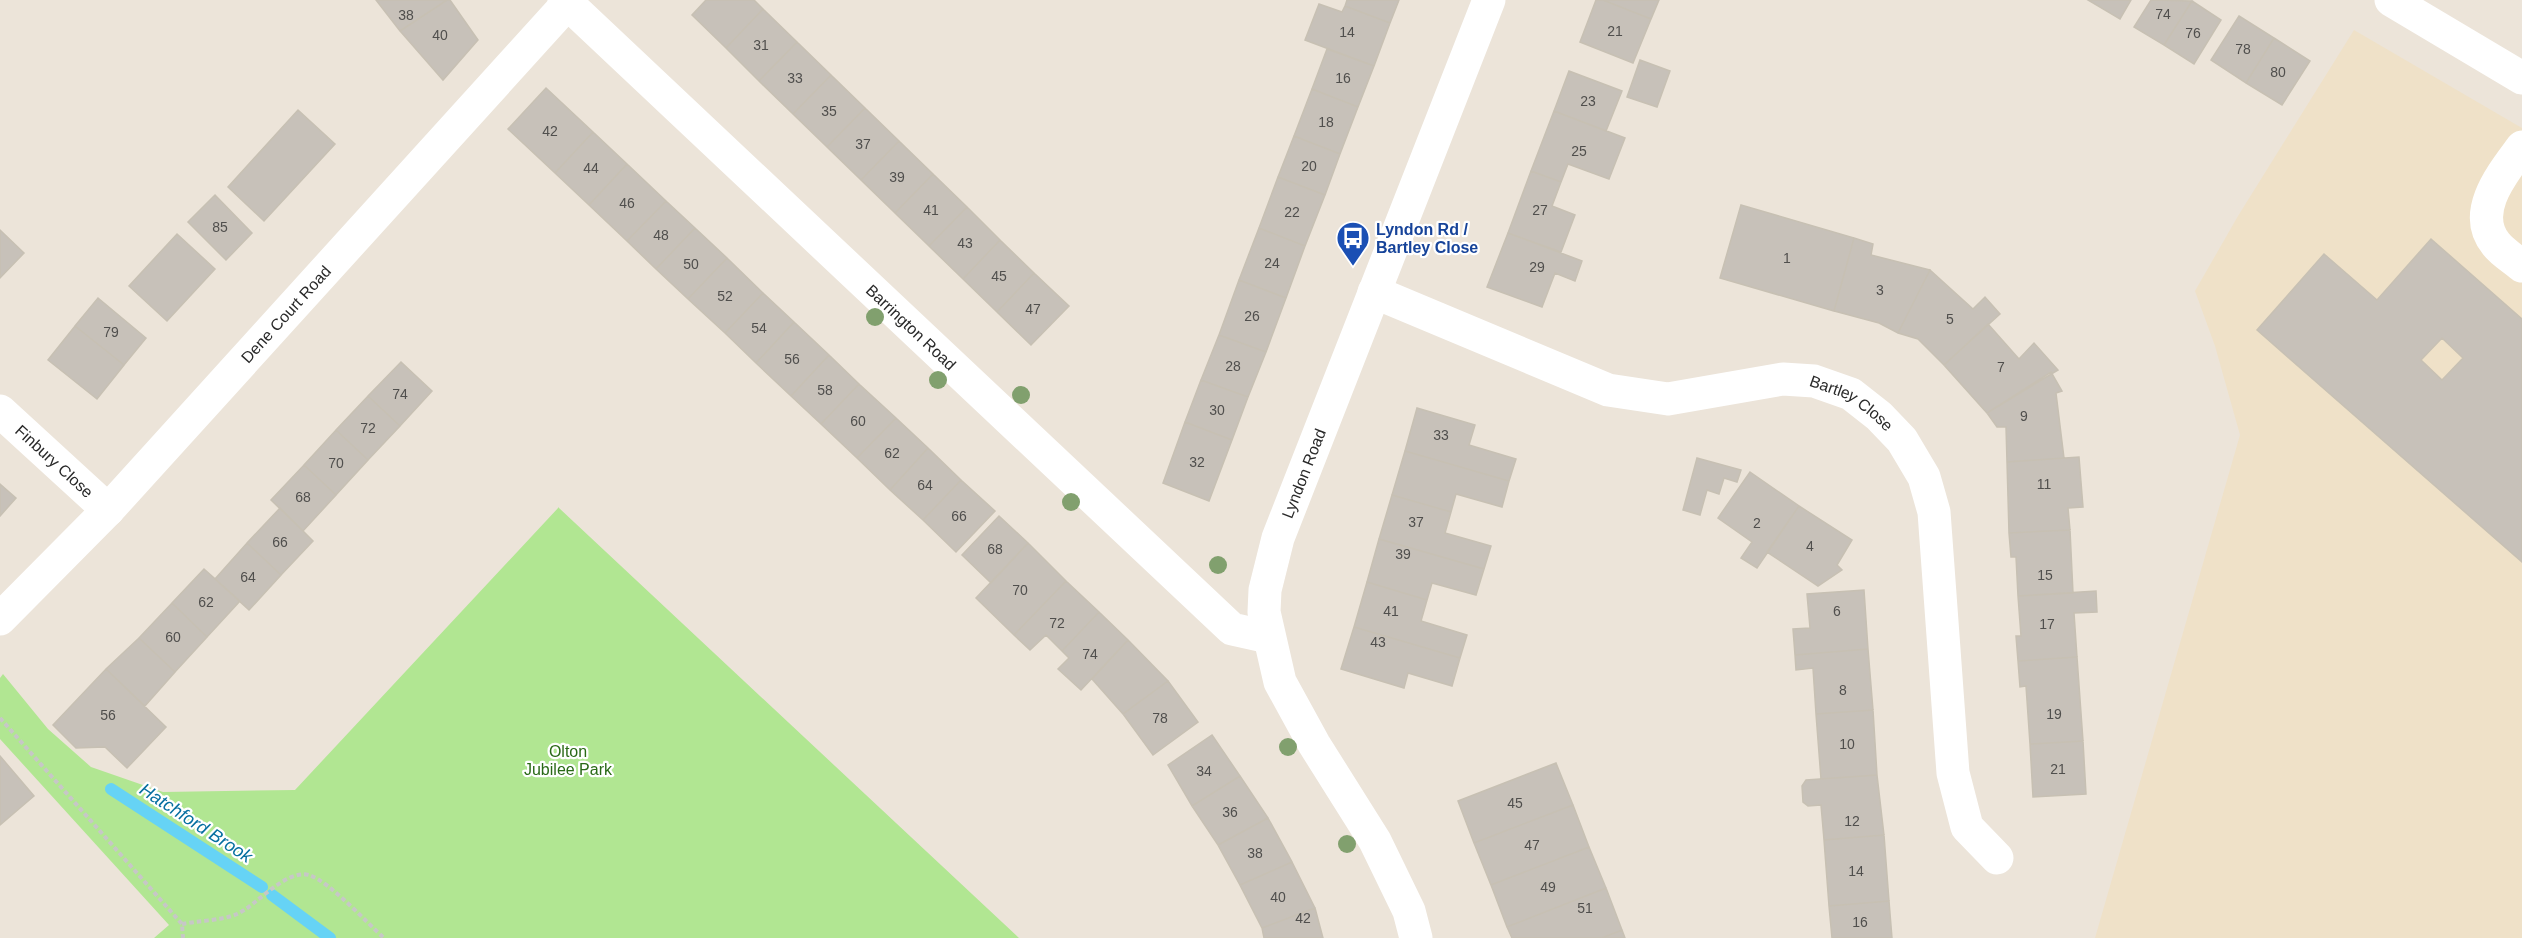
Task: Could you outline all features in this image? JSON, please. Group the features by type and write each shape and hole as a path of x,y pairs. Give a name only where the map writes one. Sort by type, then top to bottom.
{"street":[{"name":"Lyndon Road","path":"1416,938 1409,911 1375,841 1314,744 1280,681 1268,637 1264,612 1265,590 1278,538 1489,0"},
{"path":"2391,0 2522,78"},
{"name":"Dene Court Road","path":"0,619 108,510 566,2"},
{"name":"Barrington Road","path":"566,2 1232,629 1268,637"},
{"path":"2522,147 2502,174 2490,199 2486,222 2496,244 2522,266"},
{"name":"Bartley Close","path":"1374,292 1608,390 1668,399 1783,379 1814,381 1851,394 1879,417 1902,441 1924,477 1934,512 1953,772 1967,827 1997,858"},
{"name":"Finbury Close","path":"0,411 108,510"}],"path":[{"path":"0,718 182,924 183,938"},
{"path":"182,924 237,914 272,887 307,874 323,882 384,938"}],"shaded area":[{"path":"2354,30 2522,128 2522,938 2095,938 2240,435 2215,346 2195,291 2238,216"}],"green space":[{"name":"Olton Jubilee Park","path":"559,507 1019,938 154,938 169,925 0,739 0,678 3,674 48,729 91,767 163,792 295,790"}],"building":[{"path":"376,0 447,0 400,31"},
{"path":"450,0 478,40 443,80 400,31"},
{"path":"706,0 754,0 763,9 726,48 692,15"},
{"path":"1347,0 1399,0 1390,23 1345,6"},
{"path":"1596,0 1603,0 1651,19 1633,63 1580,42"},
{"path":"1603,0 1659,0 1651,19"},
{"path":"2088,0 2131,0 2120,19"},
{"path":"2151,0 2192,1 2164,45 2134,27"},
{"path":"2192,1 2221,20 2194,64 2164,45"},
{"path":"1319,4 1342,12 1345,6 1390,23 1374,66 1305,40"},
{"path":"763,9 797,42 759,81 726,48"},
{"path":"2239,16 2274,38 2246,83 2211,60"},
{"path":"2274,38 2310,61 2282,105 2246,83"},
{"path":"797,42 831,75 793,114 759,81"},
{"path":"1327,49 1374,66 1358,107 1312,89"},
{"path":"1640,60 1670,71 1657,107 1627,97"},
{"path":"1569,71 1622,91 1606,131 1554,111"},
{"path":"831,75 865,108 827,147 793,114"},
{"path":"546,88 593,132 555,173 508,129"},
{"path":"1312,89 1358,107 1340,154 1294,136"},
{"path":"865,108 899,141 861,180 827,147"},
{"path":"298,110 335,144 264,221 228,187"},
{"path":"1554,111 1625,138 1609,179 1568,164 1561,182 1531,171"},
{"path":"593,132 627,164 589,205 555,173"},
{"path":"1294,136 1340,154 1325,195 1278,177"},
{"path":"899,141 933,174 895,213 861,180"},
{"path":"627,164 666,201 627,241 589,205"},
{"path":"1531,171 1561,182 1552,206 1575,215 1561,252 1508,233"},
{"path":"933,174 967,207 929,246 895,213"},
{"path":"1278,177 1325,195 1305,246 1259,228"},
{"path":"215,195 252,233 226,260 188,222"},
{"path":"666,201 695,228 656,269 627,241"},
{"path":"1741,205 1854,238 1834,311 1720,278"},
{"path":"967,207 1000,240 963,279 929,246"},
{"path":"695,228 727,258 688,299 656,269"},
{"path":"1259,228 1305,246 1286,298 1239,280"},
{"path":"0,230 24,253 0,278"},
{"path":"1508,233 1582,261 1575,281 1555,273 1542,307 1487,287"},
{"path":"177,234 215,269 167,321 129,286"},
{"path":"1854,238 1873,244 1871,255 1930,270 1898,333 1879,323 1834,311"},
{"path":"2431,239 2522,319 2522,562 2257,330 2324,254 2377,300","holes":["2442,338 2463,358 2442,380 2421,360"]},
{"path":"1000,240 1034,273 997,312 963,279"},
{"path":"727,258 763,293 725,333 688,299"},
{"path":"1930,270 1973,309 1985,297 2000,314 1944,365 1918,339 1898,333"},
{"path":"1034,273 1069,306 1031,345 997,312"},
{"path":"1239,280 1286,298 1266,352 1219,335"},
{"path":"763,293 794,322 756,363 725,333"},
{"path":"98,298 146,338 124,365 75,326"},
{"path":"794,322 829,355 791,396 756,363"},
{"path":"1988,324 2019,359 2034,343 2058,370 1987,413 1944,365"},
{"path":"75,326 124,365 97,399 48,360"},
{"path":"1219,335 1266,352 1248,397 1201,380"},
{"path":"829,355 859,384 821,424 791,396"},
{"path":"401,362 432,391 400,426 368,396"},
{"path":"2051,372 2062,391 2056,393 2064,458 2007,462 2006,427 1997,427 1987,413"},
{"path":"1201,380 1248,397 1232,440 1185,422"},
{"path":"859,384 896,418 857,458 821,424"},
{"path":"368,396 400,426 368,460 336,430"},
{"path":"1417,408 1475,425 1469,445 1516,459 1509,481 1405,451"},
{"path":"896,418 928,448 890,490 857,458"},
{"path":"1185,422 1232,440 1209,501 1163,483"},
{"path":"336,430 368,460 336,495 304,465"},
{"path":"928,448 961,480 923,520 890,490"},
{"path":"1405,451 1509,481 1502,507 1456,494 1451,512 1392,495"},
{"path":"2079,457 2083,507 2068,508 2070,530 2009,533 2007,462"},
{"path":"1697,458 1741,470 1737,482 1724,478 1719,494 1707,490 1700,515 1683,510"},
{"path":"304,465 336,495 303,531 271,500"},
{"path":"1750,472 1799,506 1757,568 1741,558 1752,542 1718,518"},
{"path":"961,480 995,511 956,552 923,520"},
{"path":"0,484 16,498 0,516"},
{"path":"1392,495 1451,512 1445,533 1491,546 1484,569 1379,539"},
{"path":"1799,506 1852,540 1837,565 1842,570 1818,586 1767,552"},
{"path":"280,508 313,541 281,575 247,543"},
{"path":"999,516 1028,543 991,583 962,555"},
{"path":"2070,530 2073,593 2018,596 2016,557 2011,557 2009,533"},
{"path":"1379,539 1484,569 1476,595 1432,583 1427,600 1367,582"},
{"path":"247,543 281,575 249,610 215,579"},
{"path":"1028,543 1066,581 1014,635 976,598"},
{"path":"204,569 240,601 207,637 172,603"},
{"path":"1066,581 1099,612 1062,651 1046,635 1030,650 1014,635"},
{"path":"1367,582 1427,600 1421,621 1467,635 1460,658 1354,627"},
{"path":"1864,590 1868,649 1795,655 1793,629 1810,628 1807,594"},
{"path":"2096,591 2097,612 2074,613 2077,657 2018,661 2016,636 2021,636 2018,596"},
{"path":"172,603 207,637 175,672 139,638"},
{"path":"1099,612 1128,640 1081,690 1058,669 1069,658 1062,651"},
{"path":"1354,627 1460,658 1452,686 1408,673 1404,688 1341,669"},
{"path":"139,638 175,672 145,706 106,669"},
{"path":"1128,640 1168,681 1123,714 1092,679"},
{"path":"1868,649 1873,710 1816,714 1813,668 1796,670 1795,655"},
{"path":"2077,657 2083,741 2030,744 2026,686 2020,687 2018,661"},
{"path":"106,669 166,727 127,768 105,747 76,748 53,725"},
{"path":"1168,681 1198,722 1153,755 1123,714"},
{"path":"1873,710 1877,775 1821,779 1816,714"},
{"path":"1212,735 1240,776 1192,806 1168,765"},
{"path":"2083,741 2086,794 2033,797 2030,744"},
{"path":"0,756 34,796 0,825"},
{"path":"1556,763 1573,805 1474,843 1458,801"},
{"path":"1877,775 1884,835 1824,840 1821,805 1808,806 1803,802 1802,786 1806,780"},
{"path":"1240,776 1268,818 1218,845 1192,806"},
{"path":"1573,805 1589,847 1491,885 1474,843"},
{"path":"1268,818 1292,862 1240,885 1218,845"},
{"path":"1884,835 1889,901 1829,906 1824,840"},
{"path":"1589,847 1606,888 1507,927 1491,885"},
{"path":"1292,862 1315,908 1262,928 1240,885"},
{"path":"1606,888 1622,930 1602,938 1512,938 1507,927"},
{"path":"1889,901 1892,938 1832,938 1829,906"},
{"path":"1315,908 1323,938 1264,938 1262,928"},
{"path":"1622,930 1625,938 1602,938"}],"waterway":[{"name":"Hatchford Brook","path":"111,789 262,887"},
{"name":"Hatchford Brook","path":"272,895 330,938"}],"place":[{"name":"Lyndon Rd / Bartley Close","path":"1353,267"}]}
